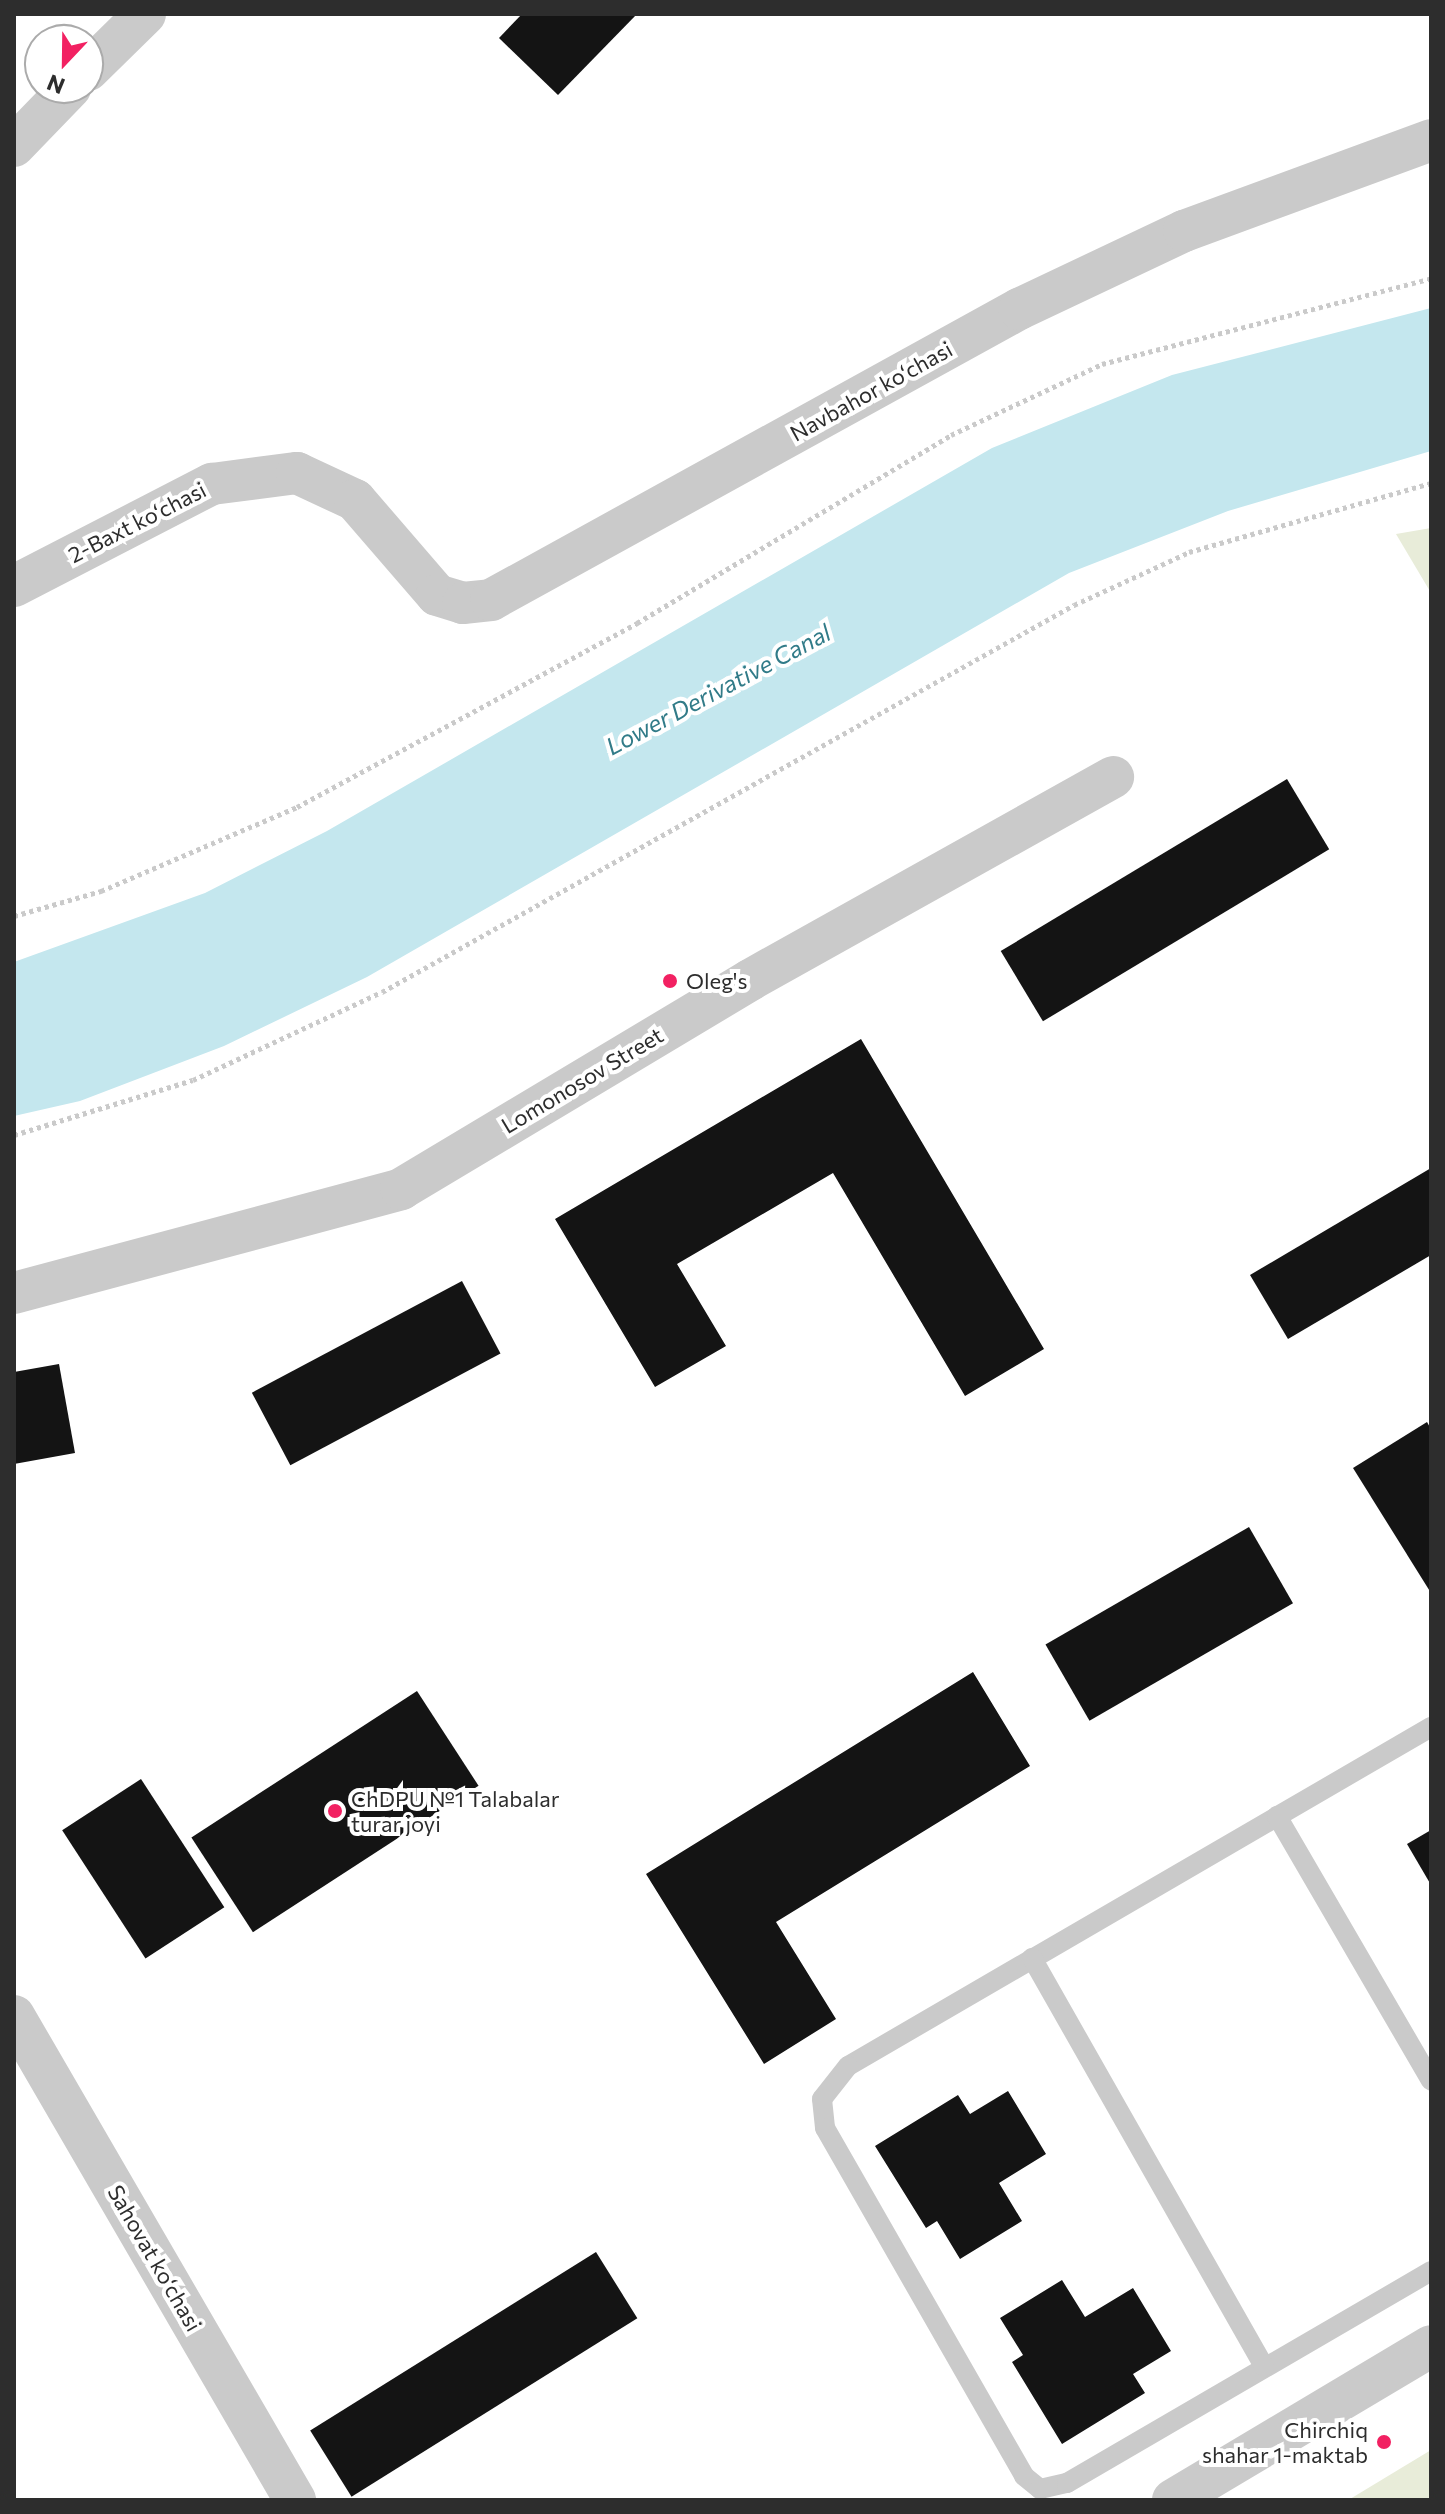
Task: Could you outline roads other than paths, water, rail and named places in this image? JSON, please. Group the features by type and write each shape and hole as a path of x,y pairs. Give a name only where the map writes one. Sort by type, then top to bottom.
{"street":[{"path":"104,54 145,14"},
{"path":"14,146 55,104"},
{"name":"Navbahor ko‘chasi","path":"355,500 437,595 463,603 491,600 1019,309 1184,231 1431,140"},
{"name":"2-Baxt ko‘chasi","path":"14,586 212,484 297,473 355,500"},
{"name":"Lomonosov Street","path":"14,1293 401,1189 750,980 1113,777"},
{"name":"Sahovat ko‘chasi","path":"14,2016 295,2500"},
{"path":"1173,2500 1431,2346"}],"lane":[{"path":"1431,1727 848,2066 822,2099 825,2128 1024,2476 1040,2489 1067,2483 1431,2271"},
{"path":"1277,1816 1431,2081"},
{"path":"1032,1958 1264,2367"}],"water":[{"name":"Lower Derivative Canal","path":"1431,308 1431,451 1228,511 1069,573 367,977 224,1046 80,1101 14,1116 14,962 205,893 327,831 992,448 1172,375"}],"place":[{"name":"Oleg's","path":"670,981"},
{"name":"ChDPU №1 Talabalar turar joyi","path":"335,1811"},
{"name":"Chirchiq shahar 1-maktab","path":"1384,2442"}]}
